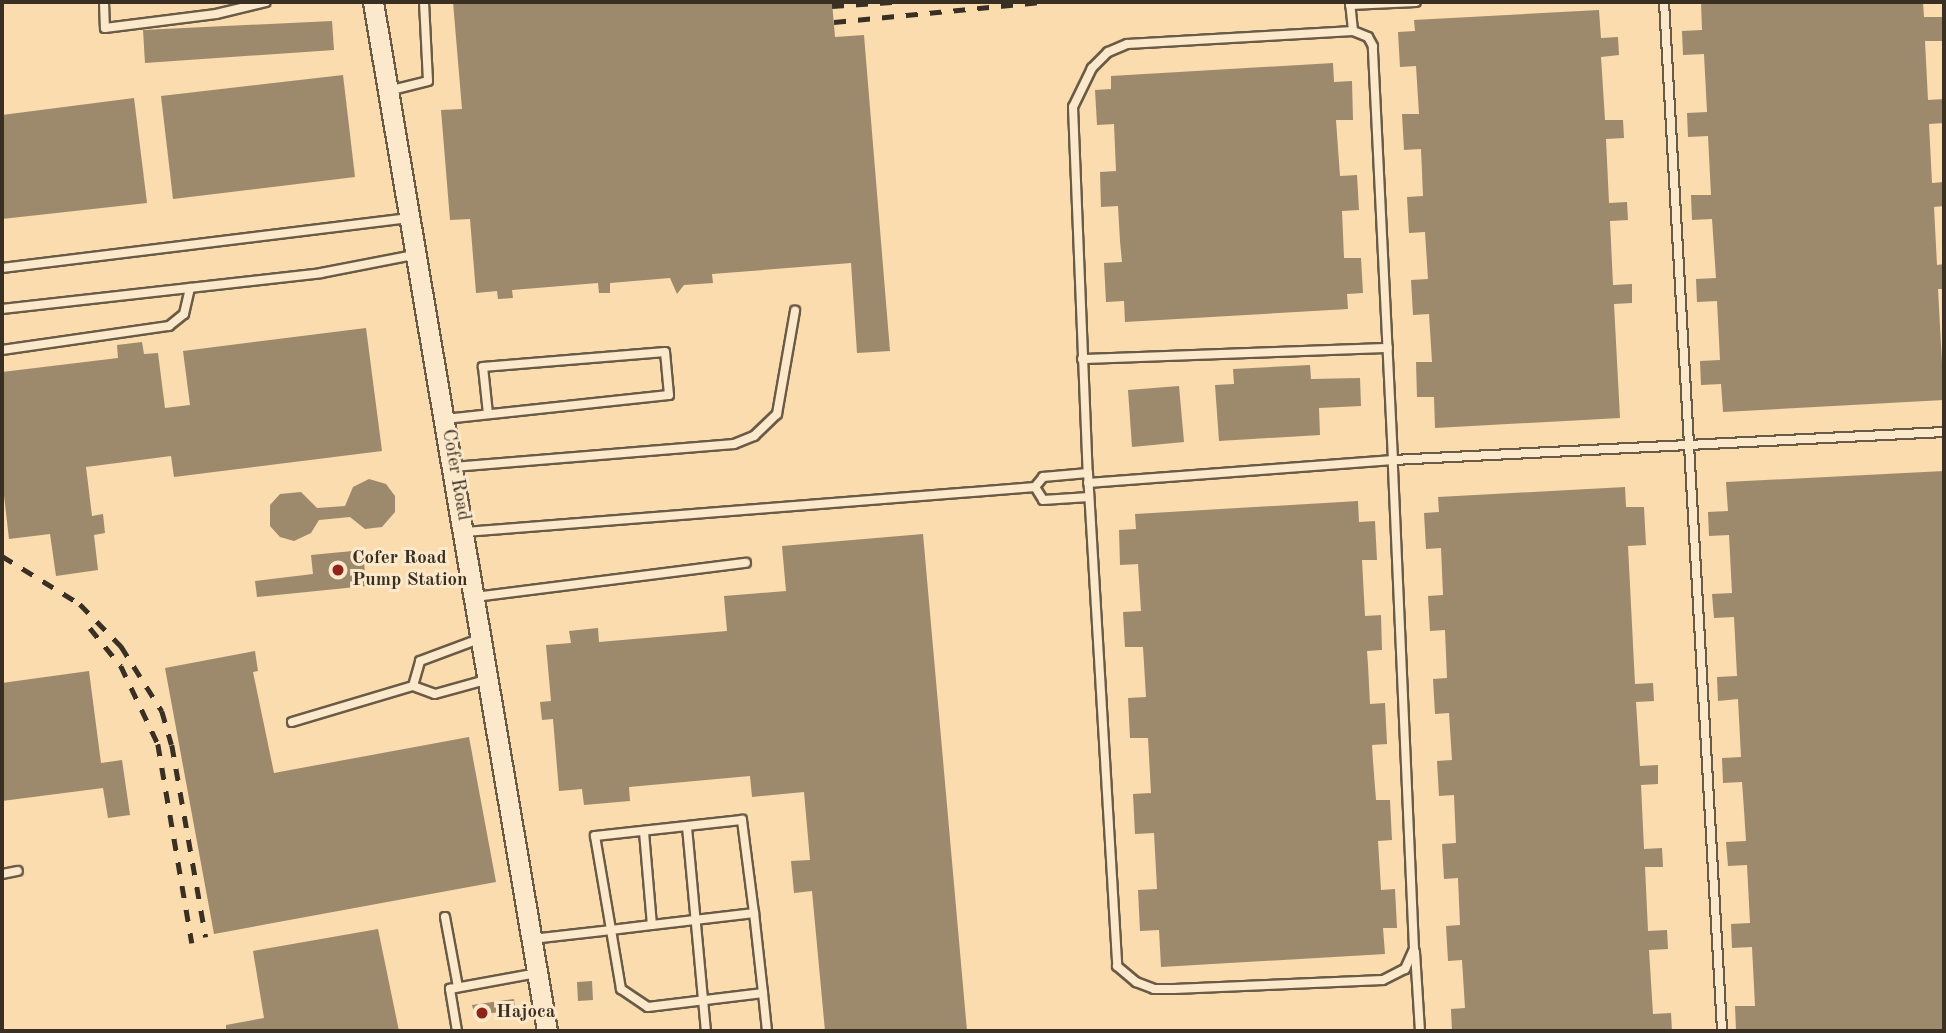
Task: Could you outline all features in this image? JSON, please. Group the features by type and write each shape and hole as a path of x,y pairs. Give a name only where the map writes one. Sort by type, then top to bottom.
{"street":[{"name":"Cofer Road","path":"373,2 465,532 547,1031"}],"lane":[{"path":"104,2 105,28 216,14 266,2"},
{"path":"388,91 428,81 424,2"},
{"path":"1353,31 1350,3 1416,2"},
{"path":"1664,2 1722,1031"},
{"path":"1414,949 1405,969 1383,981 1154,989 1117,966 1089,497 1071,123 1080,86 1092,68 1108,52 1127,44 1353,31 1368,37 1373,47 1420,1031"},
{"path":"2,268 410,217"},
{"path":"2,309 321,273 417,255"},
{"path":"2,350 169,326 184,314 190,288"},
{"path":"453,467 734,443 754,436 777,414 794,311"},
{"path":"1082,359 1388,348"},
{"path":"445,419 669,395 666,352 483,367 488,414"},
{"path":"465,532 1035,487 1043,477 1088,478 1944,432"},
{"path":"1035,487 1043,500 1089,497"},
{"path":"475,597 746,563"},
{"path":"413,686 420,661 482,638"},
{"path":"292,722 413,686 435,694 489,680"},
{"path":"763,993 648,1007 621,989 595,836 742,820 754,913 763,993 767,1031"},
{"path":"687,827 706,1031"},
{"path":"644,832 652,925"},
{"path":"2,874 18,871"},
{"path":"532,939 754,913"},
{"path":"444,917 458,987"},
{"path":"457,1031 450,989 537,973"}],"building":[{"path":"453,2 832,2 835,37 864,35 890,351 857,353 851,263 712,274 713,283 684,285 677,294 670,278 610,283 610,293 599,293 598,283 512,290 513,298 498,299 497,291 476,293 470,219 450,220 441,110 462,109"},
{"path":"1701,2 1923,2 1924,17 1944,17 1944,41 1925,41 1928,100 1944,99 1944,123 1929,124 1932,183 1944,182 1944,206 1934,207 1937,265 1944,264 1944,289 1938,289 1944,400 1723,412 1721,384 1701,385 1700,361 1720,360 1717,301 1697,302 1696,279 1716,278 1712,219 1692,220 1691,195 1711,195 1708,136 1688,137 1687,113 1707,112 1704,54 1683,55 1682,31 1702,30"},
{"path":"1599,10 1601,38 1618,37 1619,55 1601,57 1605,120 1623,120 1624,138 1606,139 1609,203 1627,202 1628,220 1610,221 1613,285 1632,284 1632,303 1614,304 1620,418 1435,428 1434,397 1417,397 1416,362 1432,362 1429,314 1413,315 1411,280 1428,279 1425,232 1409,233 1407,197 1423,196 1421,149 1404,150 1402,114 1419,114 1416,66 1400,67 1398,32 1415,31 1414,20"},
{"path":"332,21 334,50 145,63 143,30"},
{"path":"1333,63 1334,82 1352,81 1353,120 1336,120 1340,176 1357,175 1359,210 1342,211 1344,258 1361,258 1363,293 1347,294 1348,309 1125,322 1124,301 1106,302 1104,263 1122,262 1118,206 1101,207 1100,172 1116,171 1114,124 1097,125 1095,90 1111,89 1111,76"},
{"path":"343,75 355,177 173,199 161,96"},
{"path":"134,98 147,203 2,219 2,115"},
{"path":"366,328 382,451 174,477 171,456 86,467 92,516 103,514 105,533 94,535 98,570 56,576 50,534 9,539 2,478 2,372 118,358 117,345 142,342 144,354 158,353 165,408 190,405 183,351"},
{"path":"1310,365 1311,379 1360,378 1361,406 1319,408 1320,435 1219,441 1215,385 1234,384 1233,369"},
{"path":"1179,386 1184,442 1132,447 1128,390"},
{"path":"1944,471 1944,1031 1736,1030 1735,1006 1755,1006 1752,947 1732,948 1731,924 1750,923 1747,865 1728,866 1726,842 1746,841 1742,782 1723,783 1722,758 1741,757 1738,699 1718,701 1717,677 1737,676 1734,617 1714,618 1712,594 1732,593 1729,535 1709,536 1708,512 1728,511 1726,482"},
{"path":"369,479 386,484 395,496 395,512 382,527 365,529 350,517 319,520 311,533 294,541 280,537 270,526 270,505 280,494 301,492 317,508 345,506 353,487"},
{"path":"1625,487 1626,507 1644,507 1646,545 1628,546 1635,684 1653,683 1654,701 1636,702 1640,766 1658,765 1658,784 1641,785 1644,849 1662,848 1663,867 1645,867 1648,931 1667,930 1668,949 1649,950 1653,1014 1671,1013 1672,1031 1452,1031 1451,1009 1465,1008 1462,960 1448,961 1446,926 1460,925 1458,878 1444,879 1442,844 1456,843 1454,795 1439,796 1437,761 1452,760 1449,713 1435,714 1433,679 1447,678 1445,630 1430,631 1428,596 1443,595 1441,548 1426,549 1424,513 1439,512 1438,497"},
{"path":"1358,501 1359,522 1375,521 1377,560 1362,560 1365,616 1381,615 1382,650 1367,651 1370,704 1385,703 1387,744 1372,745 1376,800 1390,800 1392,840 1378,841 1381,890 1395,889 1397,928 1383,928 1385,954 1161,967 1159,930 1140,931 1138,890 1157,889 1154,833 1135,834 1133,794 1151,793 1148,738 1130,738 1128,698 1146,697 1143,647 1125,647 1123,612 1141,611 1138,564 1120,565 1119,530 1136,529 1135,514"},
{"path":"923,534 967,1031 825,1031 812,891 794,893 791,861 810,860 804,792 752,797 750,776 629,787 630,801 584,805 582,789 559,791 553,719 542,720 540,702 551,701 546,645 571,643 569,631 598,628 599,642 727,631 724,596 786,591 782,546"},
{"name":"Cofer Road Pump Station","path":"363,550 366,586 257,597 255,581 313,574 311,555"},
{"path":"255,651 258,671 253,672 274,773 469,737 496,882 214,934 165,668"},
{"path":"89,671 101,763 122,760 130,815 108,818 103,788 2,801 2,683"},
{"path":"378,929 399,1031 226,1031 226,1025 264,1018 253,951"},
{"path":"592,981 593,1000 578,1001 577,982"},
{"name":"Hajoca","path":"514,999 515,1009 475,1016 472,1005"}],"railway":[{"path":"832,6 892,2"},
{"path":"834,22 1043,2"},
{"path":"2,556 80,604 121,646 162,711 172,745 206,937"},
{"path":"90,628 121,666 158,744 192,943"}],"place":[{"name":"Cofer Road Pump Station","path":"338,570"},
{"name":"Hajoca","path":"482,1013"}]}
